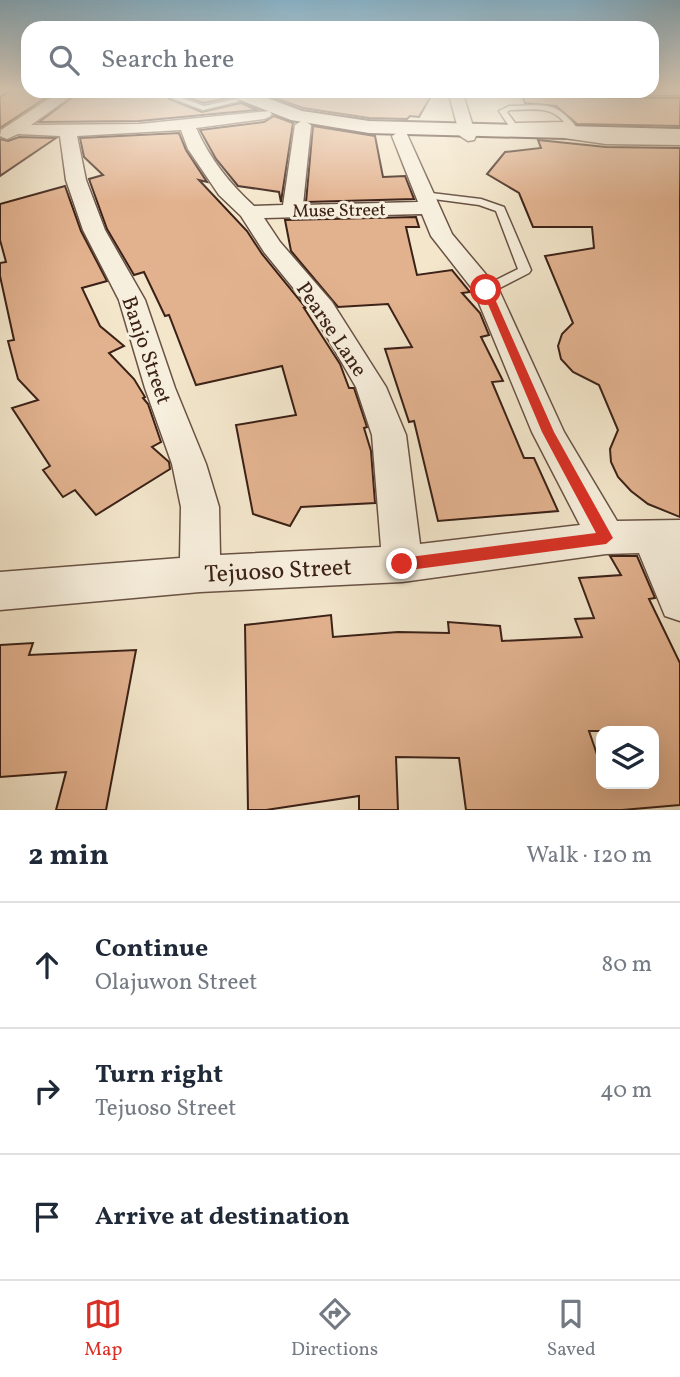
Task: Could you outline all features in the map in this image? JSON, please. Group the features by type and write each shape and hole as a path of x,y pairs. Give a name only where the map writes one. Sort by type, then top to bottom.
{"main road":[{"path":"310,126 400,136 567,130"},
{"path":"357,126 467,133 515,128 680,135"}],"street":[{"path":"7,134 68,134 176,126"},
{"name":"Pearse Lane","path":"187,126 197,149 226,191 249,212 272,247 323,308 371,387 388,435 402,564"},
{"path":"292,211 303,126"},
{"path":"465,126 467,133"},
{"path":"567,130 680,129"},
{"name":"Banjo Street","path":"68,134 76,180 94,230 132,300 160,388 189,464 200,507 200,574"},
{"path":"400,136 442,236 486,290 548,432 606,538"},
{"name":"Muse Street","path":"249,212 426,202"},
{"path":"666,537 680,602"},
{"name":"Tejuoso Street","path":"0,591 200,574 402,564 606,538 666,537"}],"lane":[{"path":"567,130 606,141 680,142"},
{"path":"426,202 481,202 500,208 525,270 486,290"}],"building":[{"path":"234,126 293,126 281,202 279,192 238,186 216,159 200,130"},
{"path":"313,126 375,136 383,177 405,176 414,199 306,202"},
{"path":"179,133 186,150 207,182 199,180 247,231 306,308 340,364 349,388 354,388 367,427 364,428 371,451 375,503 301,507 290,526 253,514 236,425 296,415 282,366 196,385 169,315 165,316 144,272 134,275 107,229 89,179 103,175 84,157 80,138"},
{"path":"19,137 56,138 0,176 0,139 8,141"},
{"path":"538,140 606,147 680,148 680,517 648,504 618,477 611,462 610,449 618,430 599,385 573,372 561,359 558,346 562,334 573,323 545,256 594,248 592,227 533,227 519,193 487,174 505,152 541,148"},
{"path":"65,186 81,231 107,281 82,288 100,326 124,346 109,353 134,379 145,397 143,398 148,404 161,442 152,447 169,462 170,469 96,515 75,490 63,497 43,470 50,466 12,408 38,400 18,379 8,341 14,340 0,276 0,263 6,262 0,240 0,204"},
{"path":"416,217 419,227 406,227 417,275 452,270 470,292 462,293 480,313 489,335 481,337 503,381 492,382 524,458 534,458 558,511 438,521 414,421 409,422 385,349 412,347 388,304 338,307 291,251 285,220"},
{"path":"610,556 637,556 655,598 649,599 680,663 680,805 622,810 466,810 459,758 396,757 398,810 359,810 359,796 266,810 248,810 245,625 331,615 333,637 398,632 449,633 448,622 500,626 502,641 582,637 575,619 594,618 579,578 621,575"},
{"path":"33,643 29,655 136,650 106,810 56,810 66,772 0,777 0,645"}],"route":[{"path":"402,564 606,538 548,432 486,290"}]}
